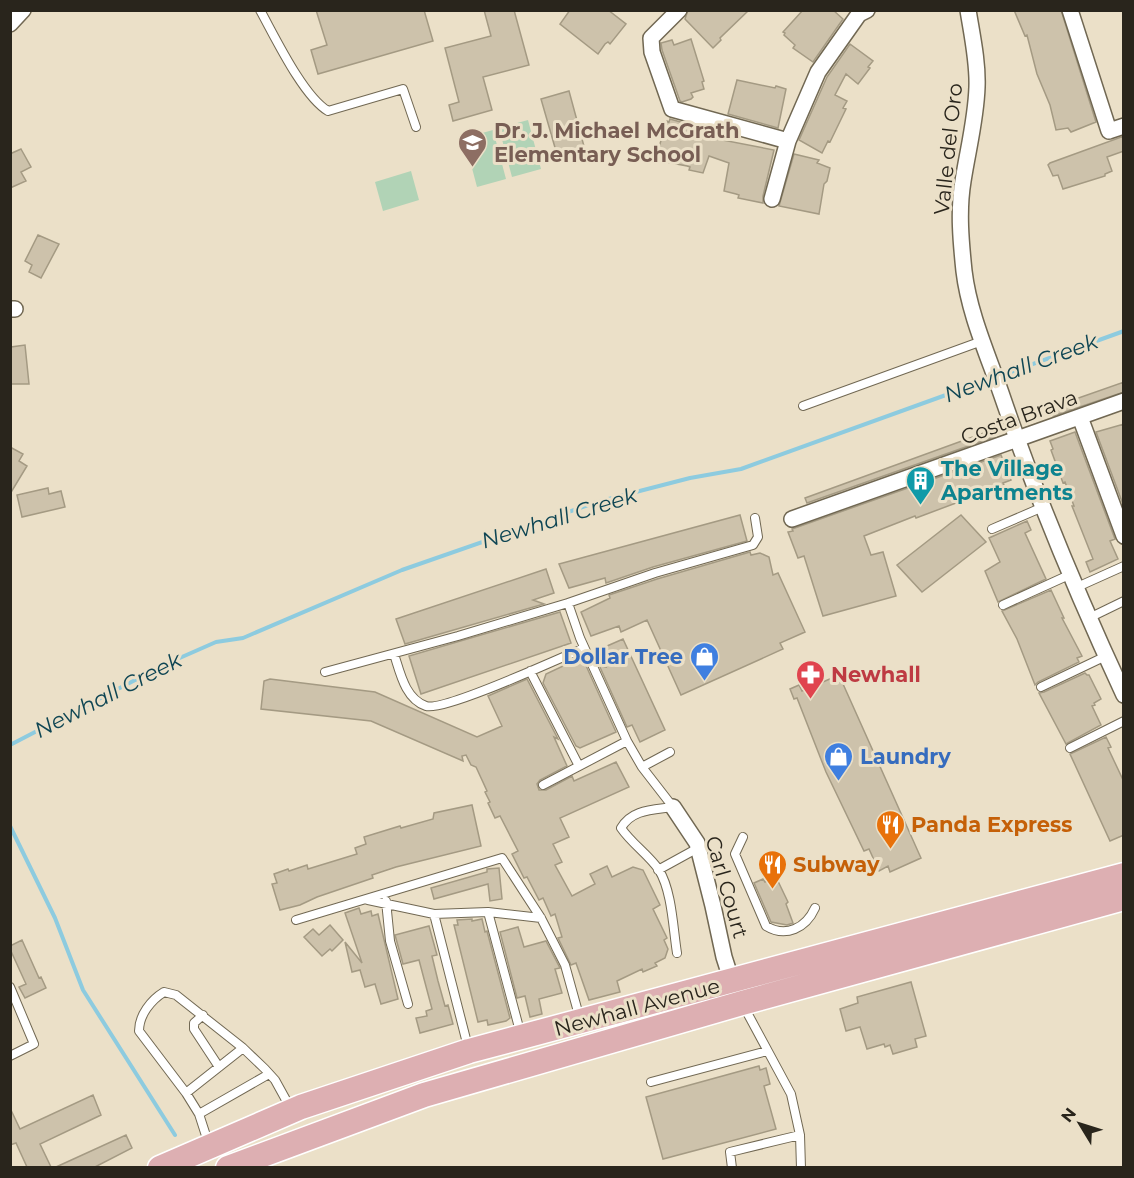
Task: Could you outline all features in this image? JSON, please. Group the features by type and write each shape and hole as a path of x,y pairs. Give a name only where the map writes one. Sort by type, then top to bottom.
{"main road":[{"name":"Newhall Avenue","path":"988,924 1124,875"},
{"name":"Newhall Avenue","path":"228,1167 424,1095 737,992 988,924 1124,898"},
{"name":"Newhall Avenue","path":"160,1167 293,1111 469,1052 581,1022 737,992"}],"street":[{"path":"10,24 23,10"},
{"path":"679,10 651,38 652,52 672,109 789,141"},
{"name":"Valle del Oro","path":"968,10 977,85 974,123 963,182 961,237 964,274 972,309 1008,415 1072,581 1124,695"},
{"path":"1070,10 1109,131 1124,126"},
{"path":"772,199 789,141 818,72 861,12"},
{"name":"Costa Brava","path":"792,519 1124,401"},
{"path":"1080,417 1124,536"},
{"name":"Carl Court","path":"673,807 698,848 724,957 737,992"}],"lane":[{"path":"260,10 287,60 319,105 328,111 403,89 416,127"},
{"path":"803,406 984,344"},
{"path":"992,529 1043,507"},
{"path":"325,672 568,603 655,573 753,545 758,537 755,518"},
{"path":"1003,604 1124,566"},
{"path":"1089,618 1124,601"},
{"path":"568,603 584,648 627,741 642,767 673,807 638,812 626,820 621,828 658,870 666,886 677,953"},
{"path":"394,654 405,686 412,697 428,707 441,706 474,695 584,648"},
{"path":"1041,687 1106,656"},
{"path":"530,671 579,766"},
{"path":"1070,748 1124,721"},
{"path":"543,785 627,741"},
{"path":"642,767 670,752"},
{"path":"743,837 735,854 766,926 775,931 789,931 810,920 815,908"},
{"path":"658,870 698,848"},
{"path":"296,920 502,858 541,918 565,965 581,1022"},
{"path":"385,894 390,941 408,1004"},
{"path":"365,900 434,914 488,912 541,918"},
{"path":"488,912 521,1038"},
{"path":"434,914 469,1052"},
{"path":"10,987 34,1044 10,1056"},
{"path":"209,1146 199,1114 139,1031 139,1021 156,998 164,992 176,994 243,1048 269,1074 293,1111"},
{"path":"737,992 766,1051 791,1094 800,1135 801,1167"},
{"path":"203,1015 194,1023 194,1029 219,1066"},
{"path":"186,1093 243,1048"},
{"path":"651,1082 766,1051"},
{"path":"199,1114 269,1074"},
{"path":"732,1167 730,1152 800,1135"}],"green space":[{"path":"528,120 541,169 512,177 499,128"},
{"path":"493,130 506,179 477,187 464,138"},
{"path":"411,171 419,200 383,211 375,182"}],"building":[{"path":"316,10 424,10 433,41 318,74 311,50 327,45"},
{"path":"484,10 514,10 529,65 483,77 492,110 453,121 449,105 459,102 445,48 491,36"},
{"path":"570,10 608,10 626,24 610,44 608,42 605,44 598,54 560,24"},
{"path":"688,10 749,10 713,48 685,19"},
{"path":"803,10 833,10 843,19 813,62 793,48 795,45 783,32"},
{"path":"1014,10 1061,10 1096,122 1071,132 1068,128 1056,130 1050,105 1037,74 1027,35 1025,36"},
{"path":"691,39 704,81 702,82 704,89 691,93 693,97 691,99 682,102 661,43 672,40 674,45"},
{"path":"850,44 873,61 858,84 846,74 835,95 847,101 843,108 846,109 822,153 799,140 827,77"},
{"path":"737,80 786,89 778,128 728,114"},
{"path":"569,91 585,150 558,158 541,99"},
{"path":"670,119 719,133 717,139 774,150 763,203 738,198 739,195 724,191 729,163 709,156 703,173 689,170 690,167 687,166 655,160 667,121 669,122"},
{"path":"1124,136 1124,151 1107,157 1112,171 1105,176 1063,189 1058,175 1053,176 1048,165 1050,163"},
{"path":"21,149 31,167 21,172 26,181 10,188 10,151 12,153"},
{"path":"794,154 819,160 817,163 830,168 824,184 819,214 779,206"},
{"path":"38,235 59,244 41,278 29,272 32,265 25,261"},
{"path":"25,345 29,384 10,384 11,347"},
{"path":"1124,382 1124,392 1053,416 1050,408"},
{"path":"1124,424 1124,507 1096,432"},
{"path":"992,430 994,437 807,503 805,498"},
{"path":"1075,432 1115,539 1110,541 1118,559 1090,572 1086,562 1093,559 1065,482 1063,483 1050,441"},
{"path":"10,447 23,454 19,461 27,466 10,494"},
{"path":"1001,455 1011,480 1003,483 1004,485 864,536 871,555 883,552 896,596 823,616 804,556 798,558 788,532"},
{"path":"48,488 49,494 61,491 65,507 22,517 17,495"},
{"path":"740,515 747,541 653,567 606,583 605,578 569,588 559,564"},
{"path":"961,515 986,542 922,592 897,565"},
{"path":"1027,521 1031,530 1025,533 1046,579 998,602 985,571 1000,562 989,538"},
{"path":"750,552 751,555 760,553 769,557 773,575 778,573 805,632 780,643 783,649 681,695 647,620 621,632 619,626 591,636 581,612 610,598 609,595"},
{"path":"546,569 554,593 533,600 544,604 405,644 396,619"},
{"path":"1051,590 1064,618 1062,618 1082,656 1077,658 1079,662 1035,685 1017,639 1002,611"},
{"path":"560,612 571,643 421,694 409,656"},
{"path":"623,639 665,730 640,742 632,725 627,727 599,665 606,667 598,650"},
{"path":"580,658 583,659 616,732 580,748 576,746 543,683 546,674"},
{"path":"1085,673 1089,675 1101,699 1092,706 1101,725 1066,744 1039,693"},
{"path":"839,675 921,858 890,872 888,866 879,871 869,849 864,851 826,772 797,698 794,699 790,689 799,685 802,691"},
{"path":"270,679 375,692 477,737 502,726 488,696 527,679 558,739 554,737 567,766 540,780 537,784 539,790 546,790 572,776 574,781 616,762 629,787 560,818 569,837 553,844 562,862 555,865 572,896 595,884 590,874 607,866 612,877 633,867 643,870 660,905 653,909 667,938 664,940 668,949 665,958 655,963 657,966 643,972 642,969 617,981 620,992 589,1000 576,963 571,965 558,938 562,937 555,914 551,916 543,898 539,900 527,877 524,878 512,854 518,851 500,816 495,818 488,803 490,802 485,792 487,791 476,767 471,765 466,755 462,756 463,761 371,721 261,709 264,681"},
{"path":"1106,737 1111,747 1108,748 1124,782 1124,835 1110,841 1070,754"},
{"path":"472,805 481,846 396,867 372,875 373,878 280,910 272,884 277,883 274,874 307,865 308,869 357,854 355,848 366,844 364,837 433,819 434,813"},
{"path":"499,868 502,899 490,901 488,884 434,899 431,888 487,872 487,869"},
{"path":"776,877 788,902 786,904 793,923 787,925 771,922 754,883 763,879 765,882"},
{"path":"359,908 361,914 371,911 372,916 378,914 398,999 381,1004 375,984 365,987 360,970 352,972 345,942 362,963 345,913"},
{"path":"472,919 472,921 482,919 485,932 487,931 510,1018 506,1021 488,1025 487,1020 478,1022 454,925 458,925 457,920"},
{"path":"330,925 343,940 332,951 330,949 322,956 304,937 313,929 319,935"},
{"path":"429,926 437,955 432,956 438,981 453,1024 420,1033 416,1018 427,1016 426,1011 432,1009 419,960 403,964 395,935"},
{"path":"518,927 524,947 546,941 560,968 555,969 562,993 539,999 542,1014 530,1017 525,996 517,998 500,932"},
{"path":"22,940 46,988 25,998 19,987 26,984 10,949 10,946"},
{"path":"911,982 926,1036 915,1039 917,1047 893,1054 890,1045 885,1047 884,1044 867,1049 860,1027 846,1031 840,1009 858,1003 857,997"},
{"path":"759,1066 760,1070 766,1068 770,1084 764,1086 776,1129 663,1159 646,1097"},
{"path":"93,1095 101,1115 40,1144 51,1167 27,1167 16,1143 10,1145 10,1108 20,1129"},
{"path":"126,1135 132,1148 95,1167 56,1167"}],"waterway":[{"name":"Newhall Creek","path":"1000,376 1124,331"},
{"name":"Newhall Creek","path":"10,745 166,664 216,642 243,638 402,570 597,502 690,478 741,469 993,378"},
{"path":"10,826 55,918 83,990 175,1135"}],"place":[{"name":"Dr. J. Michael McGrath Elementary School","path":"473,168"},
{"name":"The Village Apartments","path":"920,506"},
{"name":"Dollar Tree","path":"704,682"},
{"name":"Newhall","path":"810,700"},
{"name":"Laundry","path":"839,782"},
{"name":"Panda Express","path":"890,850"},
{"name":"Subway","path":"772,890"}]}
